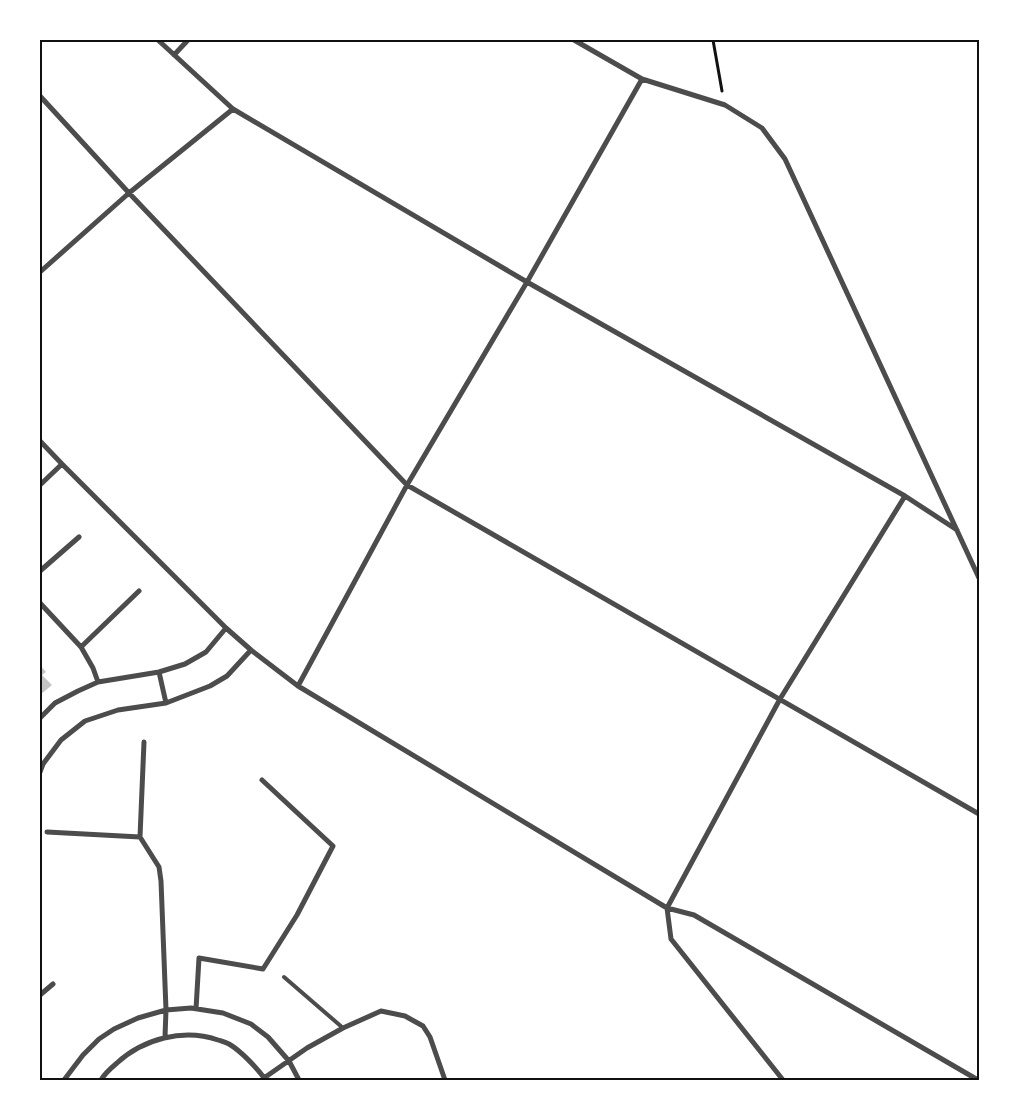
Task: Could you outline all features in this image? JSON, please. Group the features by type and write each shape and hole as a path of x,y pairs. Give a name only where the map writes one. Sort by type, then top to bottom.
{"street":[{"path":"158,40 233,109 527,282 905,496 957,530"},
{"path":"174,55 188,40"},
{"path":"574,40 642,79 725,105 762,128 785,159 979,578"},
{"path":"298,686 407,485 527,282 642,79"},
{"path":"40,96 129,193 407,485 979,814"},
{"path":"40,272 129,193 233,109"},
{"path":"40,441 226,628 298,686 667,908 694,915 978,1080"},
{"path":"40,485 62,464"},
{"path":"783,1080 671,939 667,908 780,699 905,496"},
{"path":"40,571 79,537"},
{"path":"81,647 139,592"},
{"path":"40,603 81,647 93,668 98,682"},
{"path":"40,718 55,703 98,682 159,672 185,664 206,652 226,628"},
{"path":"40,772 43,764 61,740 85,722 118,710 166,702 210,686 227,676 251,650"},
{"path":"159,672 166,702"},
{"path":"144,742 140,837 158,867 162,881 166,1010 165,1037"},
{"path":"196,1009 199,958 263,969 297,915 333,846 262,780"},
{"path":"47,832 140,837"},
{"path":"40,995 52,984"},
{"path":"64,1080 83,1054 99,1039 114,1029 138,1018 166,1010 196,1009 223,1013 251,1024 268,1037 289,1061 299,1080"},
{"path":"101,1080 104,1074 121,1059 139,1047 165,1037 185,1035 207,1036 228,1044 245,1058 265,1079 307,1048 343,1028 381,1012 405,1016 422,1026 430,1037 444,1080"}],"lane":[{"path":"284,977 343,1028"}],"path":[{"path":"712,40 725,105"}],"building":[{"path":"40,665 46,672 42,675 52,685 40,695"}]}
